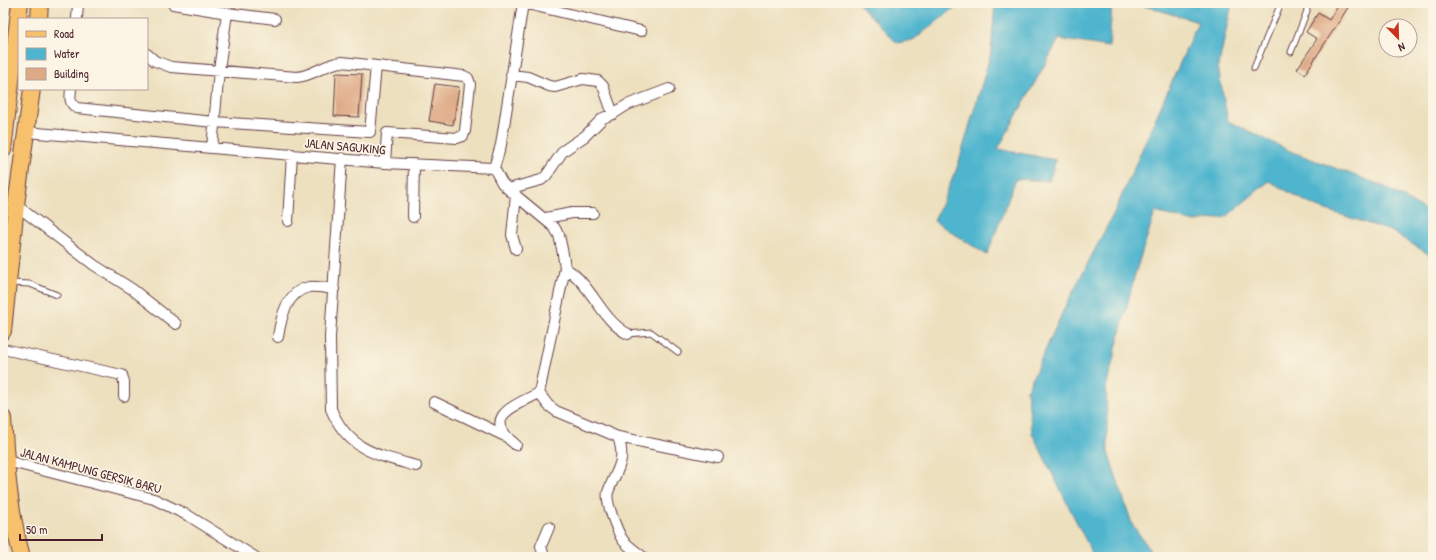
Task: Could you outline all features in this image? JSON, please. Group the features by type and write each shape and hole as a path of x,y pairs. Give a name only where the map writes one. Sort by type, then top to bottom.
{"main road":[{"path":"3,150 5,114 18,20 13,3"},
{"path":"18,18 20,3"},
{"path":"39,18 40,3"},
{"path":"3,331 16,205 32,90"},
{"path":"3,418 5,460 14,526 22,557"}],"street":[{"path":"77,18 78,3"},
{"path":"641,31 523,3 501,145 494,168 502,183 546,218 559,235 565,268 539,393 548,405 556,411 618,437 718,457"},
{"path":"172,4 275,19"},
{"path":"212,148 219,70 227,13"},
{"path":"71,90 70,100 72,106 77,108 214,122 457,138 462,136 465,131 470,84 468,78 464,76 335,62 308,75 297,77 170,67 155,61 148,55"},
{"path":"370,132 376,66"},
{"path":"511,75 528,77 555,88 583,79 598,81 603,86 613,114"},
{"path":"512,192 541,180 546,176 562,151 585,136 602,118 613,114 627,105 669,89"},
{"name":"JALAN SAGUKING","path":"26,132 342,158 385,163 494,168"},
{"path":"385,163 387,133"},
{"path":"288,221 292,154"},
{"path":"342,158 330,337 331,409 336,419 353,442 366,450 416,466"},
{"path":"413,217 414,164"},
{"path":"512,192 512,235 516,249"},
{"path":"16,205 94,265 132,289 176,324"},
{"path":"546,218 572,213 593,213"},
{"path":"565,268 575,275 606,315 628,334"},
{"path":"278,337 284,311 289,300 297,292 309,287 334,289"},
{"path":"3,349 122,376 124,382 124,396"},
{"path":"505,436 500,423 500,417 505,411 539,393"},
{"path":"434,402 505,436 516,445"},
{"path":"618,437 622,453 622,462 607,494 618,532 623,539 643,557"},
{"name":"JALAN KAMPUNG GERSIK BARU","path":"5,460 154,499 189,516 255,557"},
{"path":"544,557 541,546 549,527"}],"lane":[{"path":"1254,68 1281,3"},
{"path":"1291,52 1307,11 1306,3"},
{"path":"7,282 30,284 57,295"},
{"path":"628,334 651,332 678,352"}],"water":[{"path":"858,3 961,3 913,40 897,43"},
{"path":"995,3 1112,3 1109,47 1059,39 998,149 1056,160 1049,181 1016,179 987,255 934,221 957,168 991,53"},
{"path":"1135,3 1232,3 1218,68 1228,121 1290,151 1383,186 1433,215 1433,257 1391,231 1314,206 1269,181 1226,217 1195,222 1155,212 1135,274 1106,388 1108,452 1132,524 1155,557 1094,557 1032,433 1027,390 1065,307 1115,211 1198,22"}],"building":[{"path":"1339,3 1351,3 1305,74 1297,69 1317,39 1306,32 1318,13 1329,20"},
{"path":"336,73 362,74 359,117 334,116"},
{"path":"435,84 459,87 453,125 429,121"}]}
